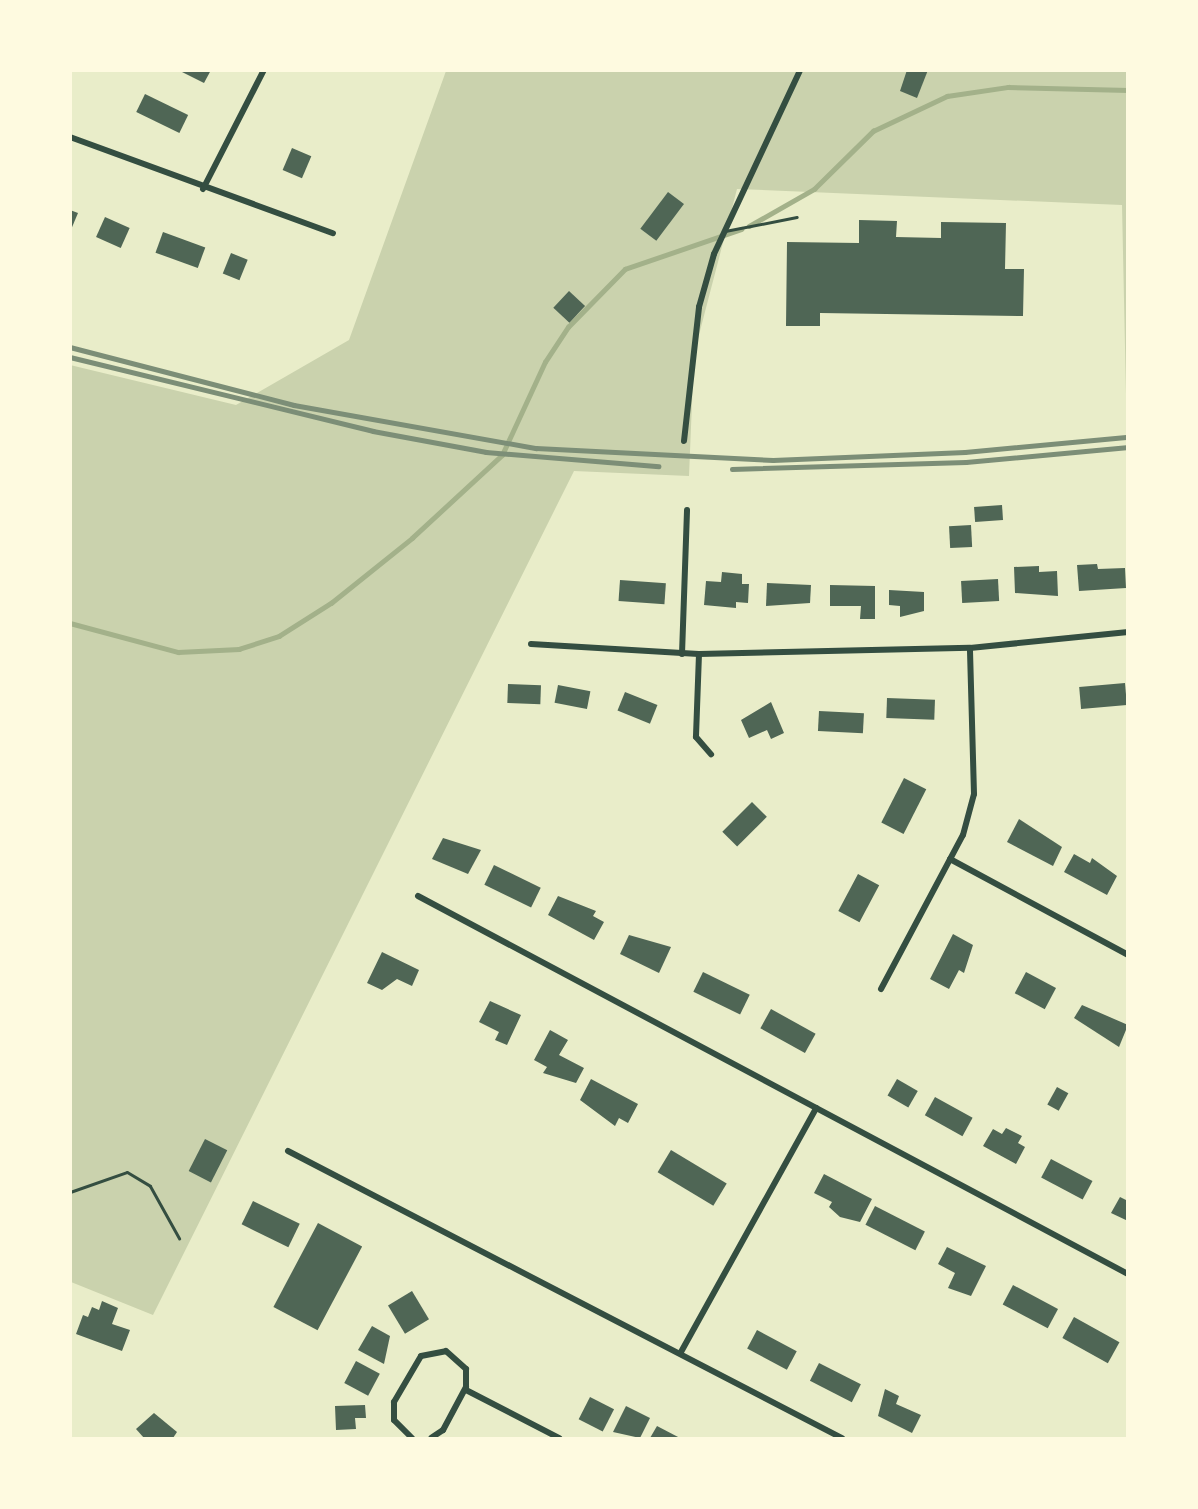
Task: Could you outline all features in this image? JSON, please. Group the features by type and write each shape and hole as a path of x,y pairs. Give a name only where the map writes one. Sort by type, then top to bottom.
{"street":[{"path":"203,189 264,70"},
{"path":"684,441 699,308 723,231 800,70"},
{"path":"70,137 203,189 333,233"},
{"path":"682,654 687,510"},
{"path":"531,644 699,654 970,648 1128,632"},
{"path":"881,989 950,859 974,794 970,648"},
{"path":"699,654 696,737 711,754"},
{"path":"950,859 1128,955"},
{"path":"418,896 1128,1274"},
{"path":"681,1352 816,1108"},
{"path":"288,1151 681,1352 842,1438"},
{"path":"412,1438 398,1429 392,1411 421,1356 437,1350 454,1355 466,1369 466,1390 444,1430 431,1438"},
{"path":"466,1390 559,1438"}],"lane":[{"path":"723,231 797,217"},
{"path":"70,1192 127,1172 150,1186 179,1238"}],"green space":[{"path":"446,71 1127,71 1127,442 1122,205 737,189 694,354 689,476 574,471 153,1315 71,1282 70,365 236,405 349,340"}],"building":[{"path":"178,70 211,70 204,83"},
{"path":"907,70 928,70 917,98 900,91"},
{"path":"145,94 188,115 179,133 136,112"},
{"path":"292,148 311,156 302,178 283,170"},
{"path":"668,192 684,204 656,241 640,229"},
{"path":"70,210 78,213 70,232"},
{"path":"105,217 130,228 121,248 96,237"},
{"path":"859,220 897,221 896,237 941,238 941,222 1006,223 1005,269 1024,269 1023,316 820,313 820,326 786,326 787,242 859,243"},
{"path":"163,232 205,247 198,268 155,253"},
{"path":"231,253 248,260 239,280 223,273"},
{"path":"569,291 585,306 569,323 553,308"},
{"path":"1002,505 1003,520 975,522 974,507"},
{"path":"971,525 972,547 950,548 949,526"},
{"path":"1097,564 1098,569 1125,568 1126,588 1079,591 1077,565"},
{"path":"1039,566 1039,572 1057,571 1058,596 1015,593 1014,567"},
{"path":"722,572 742,574 742,584 749,584 748,603 736,602 736,608 704,605 706,581 721,582"},
{"path":"998,579 999,601 962,603 961,581"},
{"path":"620,580 666,583 664,604 619,601"},
{"path":"767,583 811,585 810,603 766,606"},
{"path":"830,585 875,586 875,619 860,619 861,606 830,606"},
{"path":"889,590 924,592 924,611 900,617 900,606 889,605"},
{"path":"1125,683 1127,705 1081,709 1079,687"},
{"path":"508,684 541,685 540,704 507,703"},
{"path":"558,685 590,691 587,709 555,703"},
{"path":"625,692 657,705 650,724 618,711"},
{"path":"887,698 935,700 934,720 886,718"},
{"path":"771,702 784,733 771,739 767,730 749,738 741,720"},
{"path":"819,711 864,713 863,733 818,731"},
{"path":"904,778 926,789 904,834 881,823"},
{"path":"752,802 767,817 737,847 722,832"},
{"path":"1019,819 1062,847 1053,866 1007,842"},
{"path":"443,838 481,850 468,874 432,859"},
{"path":"1074,854 1090,863 1092,858 1117,876 1107,895 1064,872"},
{"path":"494,865 541,888 531,908 484,885"},
{"path":"858,874 879,885 859,922 838,911"},
{"path":"558,896 596,911 593,916 604,922 594,940 548,915"},
{"path":"953,934 973,945 964,973 959,970 949,989 930,979"},
{"path":"629,935 671,947 659,973 620,954"},
{"path":"382,952 419,970 412,986 397,979 382,990 367,983"},
{"path":"703,972 750,995 740,1015 693,992"},
{"path":"1026,972 1056,988 1045,1009 1015,993"},
{"path":"490,1001 521,1015 507,1045 495,1040 499,1032 479,1022"},
{"path":"1082,1005 1128,1025 1119,1047 1074,1018"},
{"path":"771,1009 816,1034 805,1053 760,1028"},
{"path":"550,1030 568,1040 559,1055 584,1068 576,1083 543,1073 547,1067 534,1060"},
{"path":"591,1079 638,1104 628,1123 619,1118 615,1126 580,1100"},
{"path":"897,1079 918,1091 908,1107 888,1095"},
{"path":"1057,1087 1068,1093 1059,1111 1047,1104"},
{"path":"935,1097 973,1118 962,1136 925,1115"},
{"path":"1006,1128 1022,1136 1018,1143 1025,1147 1016,1164 983,1146 993,1129 1002,1134"},
{"path":"205,1139 227,1150 211,1182 189,1171"},
{"path":"671,1150 727,1183 713,1206 658,1172"},
{"path":"1051,1159 1092,1181 1083,1200 1041,1178"},
{"path":"824,1174 872,1199 860,1222 840,1217 829,1207 832,1202 814,1193"},
{"path":"1120,1197 1128,1201 1128,1221 1111,1213"},
{"path":"253,1201 300,1224 288,1247 242,1224"},
{"path":"875,1206 925,1231 915,1250 865,1225"},
{"path":"318,1223 362,1246 318,1330 273,1307"},
{"path":"947,1247 986,1266 971,1296 948,1288 955,1273 938,1264"},
{"path":"1013,1285 1058,1309 1048,1328 1003,1304"},
{"path":"412,1291 429,1319 405,1334 388,1305"},
{"path":"102,1301 118,1308 112,1324 130,1330 122,1351 76,1334 83,1315 88,1317 92,1307 99,1310"},
{"path":"1074,1317 1119,1342 1108,1363 1062,1338"},
{"path":"372,1326 390,1336 384,1364 358,1350"},
{"path":"757,1330 797,1351 787,1370 747,1349"},
{"path":"356,1361 380,1374 368,1396 344,1383"},
{"path":"819,1363 861,1384 852,1402 810,1381"},
{"path":"885,1389 899,1396 896,1404 921,1415 912,1433 878,1416"},
{"path":"590,1397 614,1409 603,1432 579,1419"},
{"path":"365,1405 366,1418 355,1418 356,1429 336,1430 335,1406"},
{"path":"626,1406 650,1418 640,1438 613,1432"},
{"path":"154,1413 177,1432 173,1438 144,1438 136,1429"},
{"path":"657,1426 680,1438 650,1438"}],"waterway":[{"path":"749,226 814,189 873,131 947,96 1008,87 1128,90"},
{"path":"70,623 178,652 239,649 279,636 331,603 412,538 502,455 545,362 568,327 625,269 741,229"}],"railway":[{"path":"70,347 294,405 536,448 773,460 965,452 1128,437"},
{"path":"70,357 373,431 486,452 658,466"},
{"path":"732,469 966,462 1128,447"}]}
